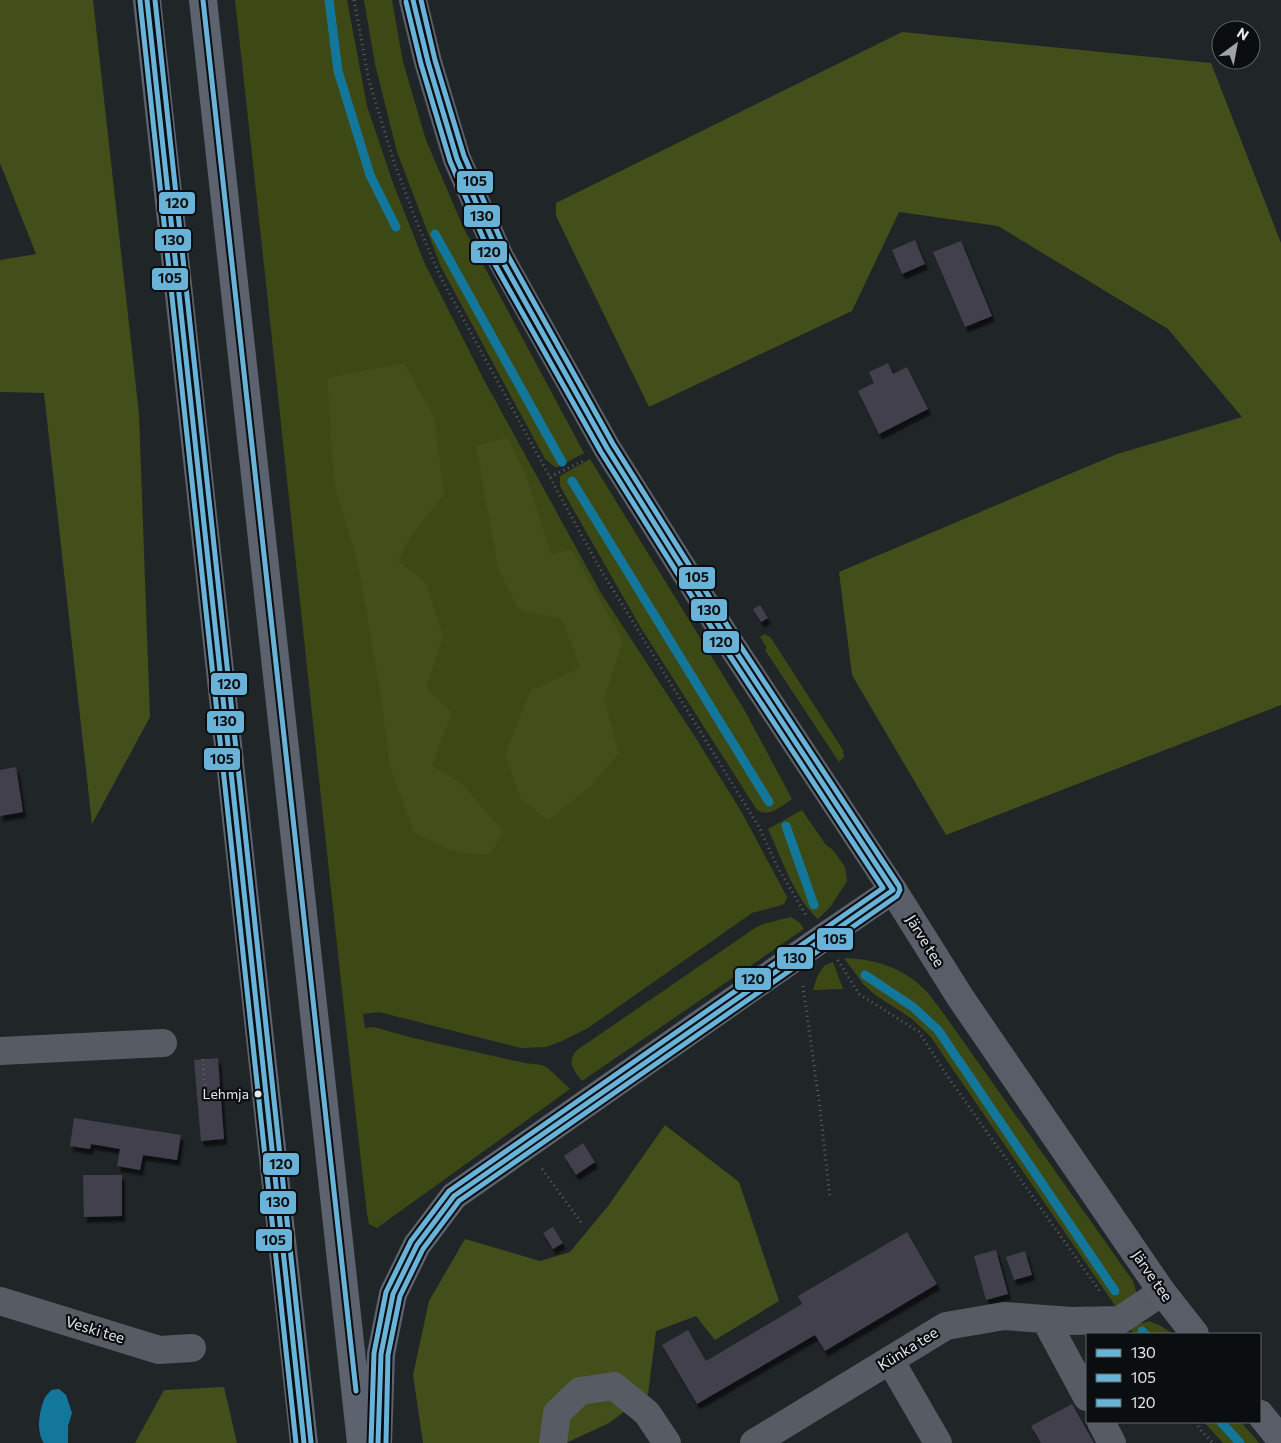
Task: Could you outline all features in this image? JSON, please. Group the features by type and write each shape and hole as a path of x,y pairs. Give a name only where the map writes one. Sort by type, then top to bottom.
{"highway":[{"path":"147,0 304,1443"},
{"path":"203,0 361,1443"},
{"path":"378,1443 381,1354 393,1294 417,1245 454,1196 893,890"}],"street":[{"name":"Järve tee","path":"413,0 428,62 457,158 500,257 607,448 726,637 893,890 960,998 1162,1292 1195,1333"},
{"path":"0,1051 163,1043"},
{"path":"1120,1320 1162,1292"},
{"name":"Veski tee","path":"0,1301 160,1350 192,1348"},
{"name":"Künka tee","path":"754,1443 946,1326 1004,1316 1071,1321 1120,1320"},
{"path":"1045,1319 1086,1395"},
{"path":"890,1360 938,1443"},
{"path":"553,1443 557,1413 580,1390 614,1386 647,1413 667,1443"},
{"path":"1261,1415 1281,1440"},
{"path":"1101,1423 1112,1443"}],"path":[{"path":"354,0 369,81 395,165 416,224 441,278 599,567 759,827 778,868 802,910 824,937 859,994 919,1032 950,1080 1120,1320"},
{"path":"550,478 607,448"},
{"path":"802,953 804,998 820,1108 830,1198"},
{"path":"203,1059 206,1100"},
{"path":"525,1146 583,1225"},
{"path":"1196,1423 1213,1443"}],"green space":[{"path":"0,0 93,0 139,414 150,717 92,824 44,393 0,392 0,260 36,254 0,163"},
{"path":"235,0 347,0 367,106 393,183 424,262 484,380 601,593 741,811 787,897 784,904 752,913 588,1028 546,1047 521,1048 379,1012 363,1014 365,1028 374,1027 413,1038 525,1063 542,1065 549,1069 570,1089 377,1228 369,1224 367,1214"},
{"path":"364,0 392,0 403,62 426,140 463,227 584,453 558,467 555,467 545,459 441,267 397,152 375,64"},
{"path":"902,32 1211,63 1211,70 1214,70 1281,243 1281,705 946,835 852,675 839,572 1117,454 1242,417 1168,329 998,226 899,212 852,311 649,407 556,216 556,203"},
{"path":"404,363 434,416 444,495 412,534 398,561 426,583 443,636 426,688 452,712 432,766 462,784 504,832 490,854 458,853 414,833 390,767 380,690 357,559 334,484 327,378"},
{"path":"508,437 526,476 551,554 572,550 623,640 604,699 619,753 589,788 548,820 521,799 505,754 531,690 580,668 562,619 519,610 498,568 476,446"},
{"path":"590,459 745,711 792,799 775,810 766,813 757,810 641,628 560,486 560,476"},
{"path":"765,634 771,638 843,750 844,757 839,762 765,650 767,648 760,637"},
{"path":"802,810 826,845 833,850 845,867 847,881 831,906 818,919 802,900 783,865 768,829"},
{"path":"791,917 800,923 804,929 582,1081 572,1066 572,1058 577,1050 755,928"},
{"path":"844,958 867,960 889,966 909,977 927,992 1133,1281 1137,1295 1118,1310 930,1036 912,1019 874,994 864,985"},
{"path":"833,962 843,989 813,990 817,977 824,966"},
{"path":"665,1125 739,1182 779,1301 715,1340 696,1316 656,1331 648,1394 609,1423 566,1443 423,1443 413,1375 429,1301 465,1239 540,1261 570,1252 608,1206"},
{"path":"1149,1321 1172,1333 1133,1333 1129,1327"},
{"path":"224,1387 237,1443 135,1443 164,1390"},
{"path":"1205,1423 1242,1423 1259,1443 1223,1443"}],"water":[{"path":"59,1389 66,1395 72,1413 68,1426 68,1443 44,1443 39,1428 42,1405 45,1397 51,1390"}],"building":[{"path":"915,240 925,264 902,274 892,250"},
{"path":"961,241 992,316 965,327 933,252"},
{"path":"888,363 893,374 907,367 928,409 879,434 858,391 874,383 869,372"},
{"path":"760,605 768,618 761,622 753,609"},
{"path":"16,767 23,812 0,816 0,770"},
{"path":"218,1058 224,1139 201,1141 194,1060"},
{"path":"74,1118 181,1135 177,1160 143,1155 140,1170 117,1166 120,1149 91,1144 90,1149 70,1146"},
{"path":"583,1143 595,1162 576,1175 564,1156"},
{"path":"83,1175 122,1175 122,1216 84,1217"},
{"path":"553,1227 563,1243 553,1249 543,1233"},
{"path":"907,1232 937,1284 825,1351 815,1335 697,1404 662,1345 688,1330 706,1361 802,1304 798,1296"},
{"path":"996,1250 1008,1294 986,1300 974,1256"},
{"path":"1025,1251 1032,1275 1014,1280 1006,1257"},
{"path":"1072,1404 1094,1443 1041,1443 1031,1426"}],"waterway":[{"path":"329,0 338,71 370,175 396,227"},
{"path":"435,234 562,462"},
{"path":"572,481 769,802"},
{"path":"786,826 814,905"},
{"path":"865,975 913,1007 938,1030 1115,1291"},
{"path":"1222,1423 1240,1443"}],"transit line":[{"name":"130","path":"147,0 304,1443"},
{"name":"120","path":"155,0 311,1442"},
{"name":"130","path":"203,0 356,1391"},
{"name":"130","path":"378,1443 381,1354 393,1294 417,1245 454,1196 893,890 726,637 607,448 500,257 457,159 428,62 413,0"},
{"name":"105","path":"386,1443 388,1355 400,1296 423,1249 459,1201 897,896 900,890 732,633 613,444 507,254 464,156 435,60 421,0"},
{"name":"105","path":"140,1 296,1443"},
{"name":"120","path":"371,1443 374,1353 386,1292 411,1241 449,1191 883,888 720,641 601,452 493,261 450,161 421,64 406,2"}],"place":[{"name":"Lehmja","path":"258,1094"}]}
